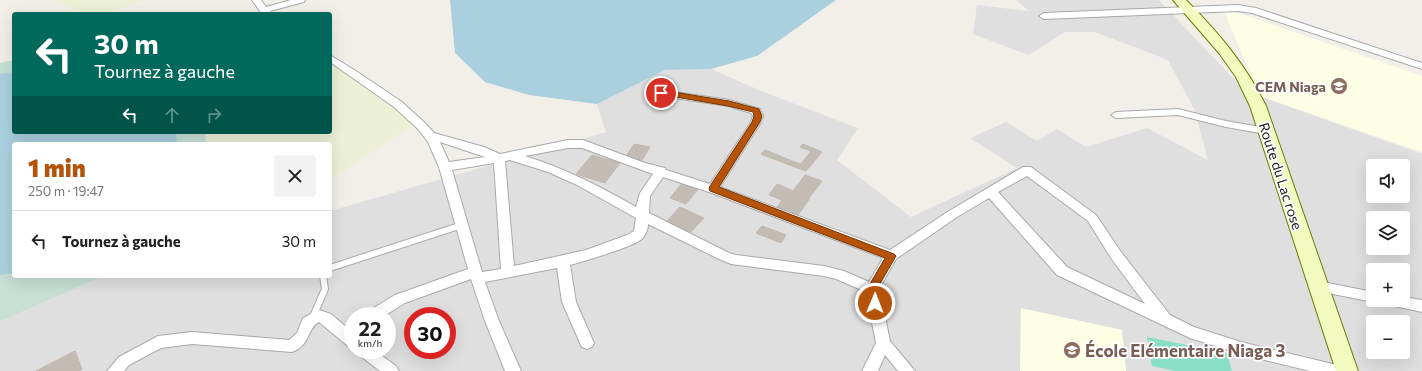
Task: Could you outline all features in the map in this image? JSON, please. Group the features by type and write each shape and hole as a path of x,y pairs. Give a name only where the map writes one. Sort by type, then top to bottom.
{"main road":[{"name":"Route du Lac rose","path":"1185,5 1237,68 1251,90 1258,106 1347,371"}],"street":[{"path":"256,0 265,12 301,0"},
{"path":"1044,16 1185,5 1238,8 1253,10 1422,66"},
{"path":"332,59 372,86 408,113 431,136 438,147 476,275 499,342 513,371"},
{"path":"661,93 729,103 756,111 758,116 756,122 713,189"},
{"path":"1116,115 1178,112 1226,124 1266,131"},
{"path":"431,136 552,169 581,182 643,216 724,256 736,260 824,271 839,275 872,289"},
{"path":"445,167 575,143 582,144 713,189 891,256"},
{"path":"505,157 508,272"},
{"path":"907,371 883,343 872,289 891,256 953,214 1027,170 1092,218 1116,254 1165,318"},
{"path":"387,307 400,299 476,275 508,272 563,262 602,252 633,238 639,234 643,216 643,201 645,195 661,171"},
{"path":"991,192 1062,271 1165,318 1190,332 1241,348 1337,371"},
{"path":"563,262 569,302 588,343"},
{"path":"1318,286 1366,296"},
{"path":"1410,304 1422,306"},
{"path":"115,371 124,362 158,342 192,338 292,346 302,337 305,325 312,319 319,316 326,318 344,331"},
{"path":"870,371 883,343"},
{"path":"375,359 391,371"}],"lane":[{"path":"332,267 462,225"},
{"path":"312,319 325,289 323,278"}],"shaded area":[{"path":"54,0 144,0 111,12 83,12"},
{"path":"1016,0 1159,0 1245,91 1422,154 1422,371 0,371 0,306 97,278 332,278 332,210 606,132 597,104 665,70 711,69 766,93 858,128 837,160 911,217 1017,168 970,138 1006,122 1037,141 1057,129 1086,147 1147,128 1208,160 1194,109 1168,60 1095,32 1065,32 1029,55 973,34 977,5 1029,11"},
{"name":"CEM Niaga","path":"1223,9 1230,10 1422,76 1422,152 1260,96"},
{"path":"12,60 12,134 205,134 206,142 12,142 12,278 98,278 0,321 0,63"},
{"path":"332,64 416,123 336,176 332,177 332,142 184,142 184,134 332,134"},
{"name":"École Elémentaire Niaga 3","path":"1021,308 1122,330 1126,371 1020,371"}],"green space":[{"path":"1147,337 1227,353 1232,371 1175,371 1152,366"}],"water":[{"path":"450,0 836,0 757,56 711,69 665,70 597,104 529,95 485,82 455,53"},
{"path":"12,72 12,134 176,134 177,142 12,142 12,273 0,275 0,74"}],"building":[{"path":"634,144 650,147 641,162 625,158"},
{"path":"803,144 822,152 806,171 789,165 792,161 801,164 811,151 800,147"},
{"path":"765,150 792,161 789,165 761,154"},
{"path":"592,155 620,163 605,183 576,174"},
{"path":"805,175 822,181 810,197 793,191"},
{"path":"683,182 699,188 686,204 670,198"},
{"path":"777,184 810,198 798,215 777,207 782,200 769,195"},
{"path":"680,207 704,218 691,232 667,221"},
{"path":"762,226 786,235 781,243 756,233"},
{"path":"75,351 82,369 79,371 36,371"}],"place":[{"name":"CEM Niaga","path":"1339,86"},
{"name":"École Elémentaire Niaga 3","path":"1072,350"}],"route":[{"path":"661,93 729,103 756,111 758,116 756,122 713,189 891,256 872,289 875,303"}]}
